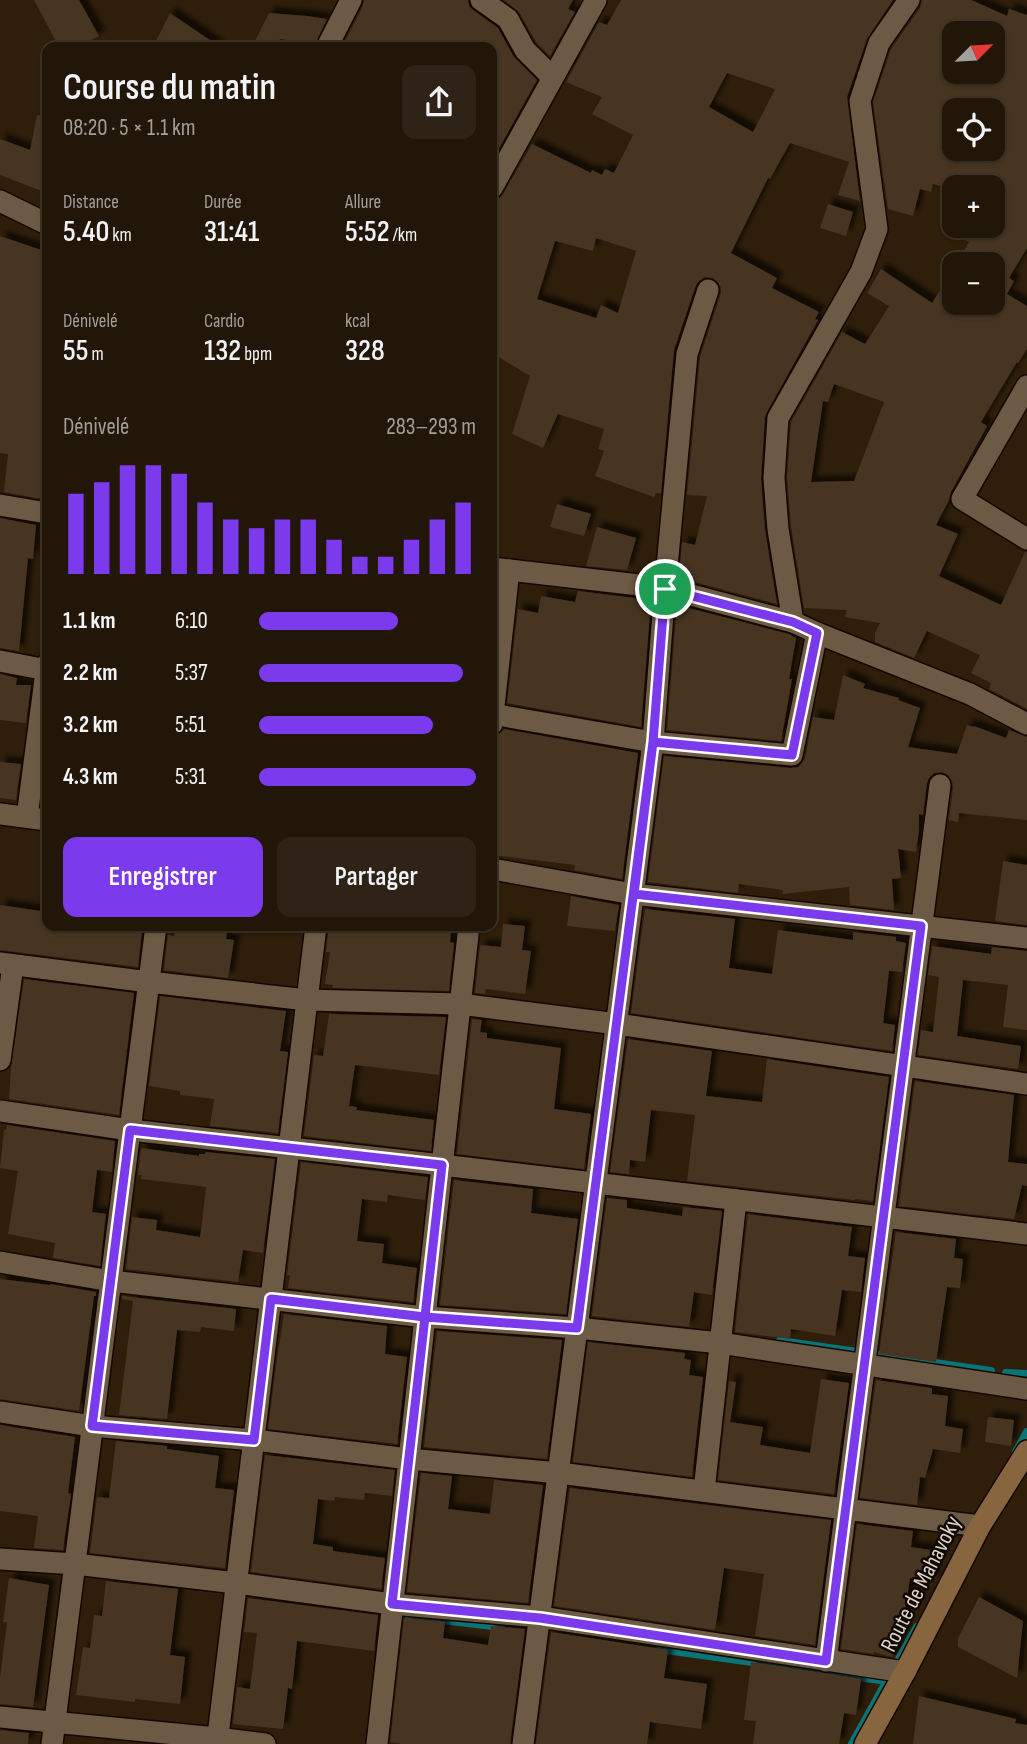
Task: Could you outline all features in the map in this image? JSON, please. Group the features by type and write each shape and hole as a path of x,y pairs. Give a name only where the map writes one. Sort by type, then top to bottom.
{"street":[{"path":"330,42 351,0"},
{"path":"481,0 508,19 525,50 552,77"},
{"path":"497,179 596,0"},
{"path":"793,622 774,478 778,418 861,272 877,229 860,101 879,43 909,0"},
{"path":"0,201 42,222"},
{"path":"523,1744 653,742 687,354 708,290"},
{"path":"1027,386 962,499 1027,539"},
{"path":"0,505 42,512"},
{"path":"497,625 500,569 665,589 793,622 970,694 1027,724"},
{"path":"497,719 653,742 792,755 817,633"},
{"path":"0,661 42,667"},
{"path":"0,814 37,818 42,743"},
{"path":"826,1661 940,785"},
{"path":"497,870 634,894 1027,938"},
{"path":"53,1734 155,931"},
{"path":"217,1741 315,931"},
{"path":"377,1744 468,931"},
{"path":"0,1060 6,964 307,1000 460,1004 617,1024 1027,1084"},
{"path":"0,1111 130,1130 1027,1234"},
{"path":"704,1491 736,1200"},
{"path":"0,1262 111,1281 425,1317 577,1328 720,1343 1027,1388"},
{"path":"0,1412 92,1426 254,1440 409,1459 559,1473 980,1526"},
{"name":"Route de Mahavoky","path":"865,1744 980,1526 1027,1451"},
{"path":"0,1559 75,1564 392,1604 540,1618 905,1672"},
{"path":"0,1717 53,1734 265,1744"}],"building":[{"path":"34,0 79,0 99,36 88,42 56,42"},
{"path":"364,0 468,0 473,10 498,28 514,57 537,80 497,152 497,42 345,42"},
{"path":"504,0 573,0 568,9 575,12 550,56 536,42 519,12"},
{"path":"621,0 893,0 867,39 847,97 860,201 838,195 849,162 790,143 770,179 768,178 731,253 777,278 772,288 819,312 815,319 818,320 765,417 761,479 765,530 777,604 679,578 682,542 695,545 707,496 687,495 700,357 721,293 718,282 713,278 705,277 696,285 674,350 661,493 656,493 654,497 595,476 604,451 598,449 604,429 558,414 543,448 512,434 530,376 497,356 497,200 532,144 591,173 592,170 602,175 605,169 614,173 633,135 592,114 602,97 566,82 599,22 607,25","holes":["727,73 775,89 753,132 709,107","596,238 636,251 618,313 601,305 596,318 537,299 555,241 593,251"]},
{"path":"922,0 971,0 1007,16 1009,9 1027,15 1027,248 1009,278 1014,281 1007,294 1027,306 1027,349 981,422 987,426 936,525 958,534 939,576 1001,605 1027,552 1027,709 989,689 991,683 971,673 980,655 927,631 914,658 875,642 875,633 880,623 845,617 847,610 804,608 791,527 787,478 791,422 842,332 865,344 889,306 867,293 881,269 932,303 942,287 942,315 1005,315 1005,252 963,252 969,242 961,238 1005,238 1005,175 942,175 942,187 933,184 931,192 920,189 913,216 888,209 873,102 891,49 920,8","holes":["834,384 884,402 854,481 811,482 823,401 828,402"]},
{"path":"170,13 213,42 156,42"},
{"path":"269,13 327,19 316,42 280,39 278,42 254,42"},
{"path":"37,115 42,116 42,191 0,175 0,139 30,150"},
{"path":"828,204 853,212 846,236 820,228"},
{"path":"0,236 42,250 42,499 4,492 8,454 0,453"},
{"path":"557,504 591,514 584,536 550,527"},
{"path":"0,518 36,525 33,559 28,558 19,651 0,648"},
{"path":"597,527 636,538 627,570 586,566"},
{"path":"578,591 651,600 641,727 507,703 518,609 538,613 541,596 575,602"},
{"path":"677,605 796,638 781,741 667,730"},
{"path":"0,674 17,678 16,685 31,685 26,723 0,720"},
{"path":"843,675 865,684 863,688 899,698 898,700 920,708 908,747 957,754 967,725 1006,738 1009,730 1027,737 1027,820 959,813 958,822 949,820 952,781 942,772 934,773 927,783 923,815 919,814 916,852 898,849 901,878 892,879 894,910 850,905 849,887 782,894 783,890 739,884 738,893 648,882 664,756 798,767 805,758 813,717 834,720"},
{"path":"504,729 638,753 622,879 574,870 575,865 497,856 498,735"},
{"path":"0,762 21,764 16,800 0,798"},
{"path":"1003,861 1027,865 1027,925 995,921"},
{"path":"571,896 619,905 615,931 567,926"},
{"path":"0,905 42,911 42,931 142,931 138,967 0,950"},
{"path":"645,909 735,919 729,968 772,974 778,930 853,940 853,932 896,937 896,941 906,943 902,972 889,971 883,1023 895,1025 892,1051 631,1013"},
{"path":"503,924 525,926 522,950 531,951 525,994 486,989 485,994 475,993 480,945 501,947"},
{"path":"174,931 227,931 226,939 234,940 228,978 164,970 168,935 174,936"},
{"path":"328,931 451,931 450,942 454,943 449,991 332,988 333,985 325,984 330,952 326,952"},
{"path":"932,946 991,954 992,947 1027,951 1027,1030 1003,1027 1008,985 963,980 957,1036 1021,1046 1018,1069 918,1055 921,1030 933,1032 939,977 928,975"},
{"path":"24,979 134,993 119,1115 9,1099 11,1066"},
{"path":"160,996 286,1011 280,1051 288,1052 278,1133 210,1126 214,1099 180,1095 180,1091 149,1086"},
{"path":"329,1014 446,1017 439,1075 355,1065 349,1106 357,1107 356,1110 434,1120 431,1151 304,1136 314,1055 323,1056"},
{"path":"472,1019 482,1020 480,1032 487,1033 487,1038 561,1048 554,1109 591,1114 584,1169 457,1154"},
{"path":"628,1039 712,1051 706,1096 762,1102 767,1059 889,1077 873,1201 687,1181 695,1115 651,1110 645,1162 630,1160 629,1174 610,1172"},
{"path":"915,1081 1014,1095 1008,1162 1027,1164 1027,1186 1022,1185 1014,1219 899,1206"},
{"path":"7,1125 115,1141 112,1172 97,1170 92,1212 106,1214 100,1266 53,1258 55,1243 8,1234 18,1171 0,1168 4,1130"},
{"path":"141,1148 199,1156 206,1152 275,1159 263,1253 243,1250 238,1282 126,1269 132,1217 157,1220 156,1230 200,1237 201,1231 206,1187 141,1179 142,1175 138,1175"},
{"path":"301,1162 428,1177 425,1200 388,1195 387,1202 362,1199 357,1241 384,1244 382,1263 417,1268 413,1302 288,1288 290,1275 287,1275"},
{"path":"454,1180 533,1189 531,1213 578,1219 566,1314 440,1305"},
{"path":"607,1198 627,1200 627,1208 682,1216 683,1207 722,1211 712,1295 694,1292 689,1327 592,1316"},
{"path":"748,1214 852,1227 848,1256 865,1258 861,1292 842,1290 835,1336 791,1329 790,1339 735,1332"},
{"path":"896,1232 956,1239 954,1258 963,1259 960,1288 947,1287 936,1362 879,1354"},
{"path":"0,1279 96,1292 79,1411 0,1399"},
{"path":"122,1296 236,1309 234,1331 201,1327 200,1332 177,1330 167,1419 119,1415 133,1301 122,1299"},
{"path":"284,1314 387,1326 385,1354 407,1357 397,1444 268,1429"},
{"path":"437,1331 562,1340 547,1459 424,1447"},
{"path":"588,1342 685,1353 684,1359 691,1360 689,1375 703,1377 692,1477 573,1462"},
{"path":"821,1379 849,1383 834,1494 718,1480 729,1381 736,1382 730,1422 763,1427 760,1445 810,1453"},
{"path":"876,1380 932,1388 932,1394 948,1396 945,1426 963,1429 960,1453 933,1449 925,1478 920,1477 917,1505 860,1498"},
{"path":"988,1417 1014,1420 1011,1446 985,1442"},
{"path":"0,1425 75,1437 63,1550 34,1548 38,1516 0,1511"},
{"path":"116,1441 167,1446 167,1449 219,1456 215,1488 234,1490 225,1568 90,1553 97,1497 109,1498"},
{"path":"265,1455 395,1470 392,1496 365,1493 364,1500 335,1497 334,1501 318,1499 313,1544 333,1547 333,1551 385,1558 381,1589 251,1572"},
{"path":"421,1473 452,1476 448,1509 490,1514 494,1480 543,1485 528,1603 407,1592"},
{"path":"570,1488 831,1520 815,1645 755,1636 764,1574 724,1568 715,1630 554,1606"},
{"path":"857,1524 913,1531 911,1547 937,1551 933,1581 910,1578 902,1633 892,1657 874,1652 841,1649"},
{"path":"9,1578 49,1585 33,1707 0,1704 0,1678 7,1622 3,1622"},
{"path":"106,1581 178,1589 170,1655 185,1657 180,1704 76,1695 83,1647 90,1648 94,1615 102,1616"},
{"path":"979,1597 1023,1621 1017,1678 958,1647 958,1638"},
{"path":"248,1598 378,1615 374,1651 297,1641 292,1689 288,1688 283,1729 233,1724 237,1687 250,1689 257,1633 244,1632"},
{"path":"404,1618 445,1622 443,1638 488,1645 491,1626 525,1629 510,1744 390,1742"},
{"path":"551,1632 668,1650 664,1678 707,1684 701,1729 650,1722 647,1744 536,1744"},
{"path":"751,1662 861,1679 856,1715 844,1713 839,1744 753,1744 756,1721 744,1720"},
{"path":"919,1696 1016,1719 1015,1723 1027,1725 1027,1744 913,1744"},
{"path":"0,1730 29,1733 28,1744 0,1744"}],"waterway":[{"path":"780,1341 991,1371"},
{"path":"1006,1373 1027,1374"},
{"path":"1016,1452 1027,1432"},
{"path":"409,1616 501,1627"},
{"path":"894,1668 917,1627"},
{"path":"659,1649 887,1681"},
{"path":"852,1744 888,1679"}],"route":[{"path":"665,589 653,742 577,1328 425,1317 271,1299 254,1440 92,1426 130,1130 442,1165 425,1317 409,1459 392,1604 540,1618 826,1661 921,926 634,894 653,742 792,755 817,633 793,622 665,589"}]}
